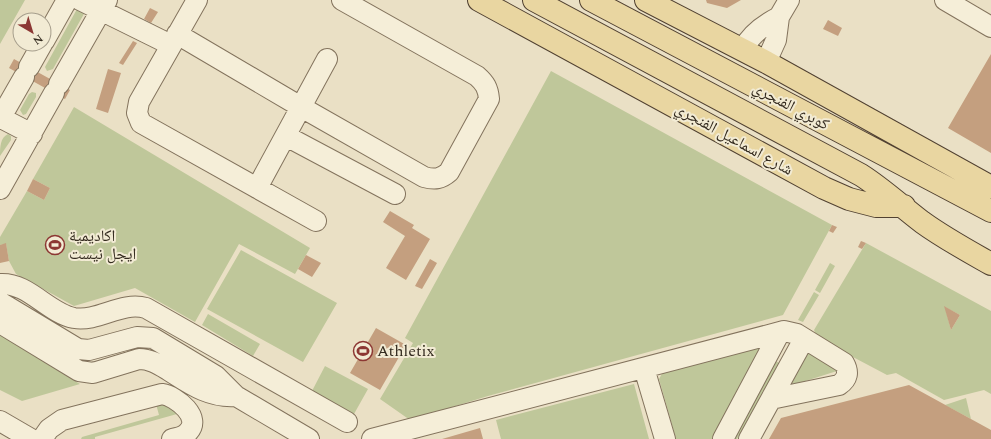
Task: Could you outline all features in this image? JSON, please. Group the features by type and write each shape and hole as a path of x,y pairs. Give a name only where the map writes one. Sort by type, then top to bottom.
{"main road":[{"name":"شارع اسماعيل الفنجري","path":"479,0 824,188 849,198 876,206 904,206"},
{"name":"كوبري الفنجري","path":"534,0 861,175 881,187 904,206"},
{"name":"كوبري الفنجري","path":"591,0 991,212"},
{"path":"646,0 766,62 991,187"},
{"path":"904,206 934,230 991,264"}],"lane":[{"path":"52,27 67,0"},
{"path":"80,0 104,5 174,40 301,107 424,177 433,180 442,178 449,172 489,99 488,90 484,82 477,76 342,0"},
{"path":"197,0 139,102 137,113 141,123 316,221"},
{"path":"766,62 776,40 779,17 789,0"},
{"path":"946,0 991,27"},
{"path":"0,189 104,5"},
{"path":"743,50 748,39 764,25 779,17"},
{"path":"32,134 0,118 38,52"},
{"path":"257,188 327,59"},
{"path":"286,136 395,194"},
{"path":"0,284 9,283 72,318 82,319 129,307 138,306 146,308 347,422"},
{"path":"3,314 78,349 89,350 137,337 153,338 216,376 236,396 309,439"},
{"path":"372,439 408,434 644,368 780,332 791,331 844,363 847,369 847,375 844,381 839,385 771,399"},
{"path":"722,439 780,332"},
{"path":"749,439 804,339"},
{"path":"644,368 665,439"},
{"path":"42,439 49,429 62,420 162,394 178,400 190,416 192,423 186,434 172,439"},
{"path":"0,421 32,439"}],"green space":[{"path":"0,0 25,0 18,12 12,12 12,23 0,44"},
{"path":"77,9 85,12 53,69 47,71 45,67"},
{"path":"551,71 832,225 783,315 488,396 410,420 380,399 413,343 405,338"},
{"path":"32,92 36,93 36,97 26,114 23,115 20,110 29,94"},
{"path":"74,107 310,248 295,274 239,244 195,322 135,288 74,306 16,274 9,261 6,244 0,245 0,237 27,191 44,200 50,188 33,179"},
{"path":"8,134 11,136 11,140 0,156 0,146 2,140"},
{"path":"866,243 991,311 991,394 984,390 944,400 896,373 887,375 817,338 814,330","holes":["945,307 960,315 951,330"]},
{"path":"241,250 337,303 303,362 207,309"},
{"path":"830,263 835,266 820,293 815,290"},
{"path":"814,292 819,295 803,322 798,320"},
{"path":"208,314 260,344 253,356 202,325"},
{"path":"0,335 80,384 22,401 0,390"},
{"path":"758,344 763,349 712,439 676,439 659,379 664,370"},
{"path":"806,352 836,367 837,371 796,384 790,383"},
{"path":"774,360 779,363 737,439 730,439"},
{"path":"325,366 368,389 354,414 312,391"},
{"path":"634,384 649,439 501,439 496,420"},
{"path":"966,398 971,419 945,405"},
{"path":"158,401 177,411 177,414 95,437 95,439 81,439 82,437 159,415 156,404"}],"building":[{"path":"706,0 741,0 727,8 707,3"},
{"path":"150,8 158,12 151,23 144,19"},
{"path":"828,20 842,28 838,36 823,29"},
{"path":"133,41 137,43 123,65 119,63"},
{"path":"991,54 991,153 948,128"},
{"path":"14,59 70,90 65,99 9,68"},
{"path":"108,69 121,73 108,113 96,109"},
{"path":"33,179 50,188 44,200 27,191"},
{"path":"390,211 414,225 412,228 430,239 406,280 386,268 405,236 383,222"},
{"path":"832,225 837,227 833,233 829,231"},
{"path":"861,241 866,243 862,249 858,247"},
{"path":"6,243 9,261 0,263 0,245"},
{"path":"306,255 321,263 312,277 298,269"},
{"path":"430,259 437,263 422,289 415,286"},
{"path":"944,306 960,315 951,330"},
{"path":"376,328 406,345 380,390 350,373"},
{"path":"909,385 991,430 991,439 769,439 781,418"},
{"path":"480,428 483,439 442,439"}],"place":[{"name":"اكاديمية ايجل نيست","path":"55,245"},
{"name":"Athletix","path":"363,351"}]}
